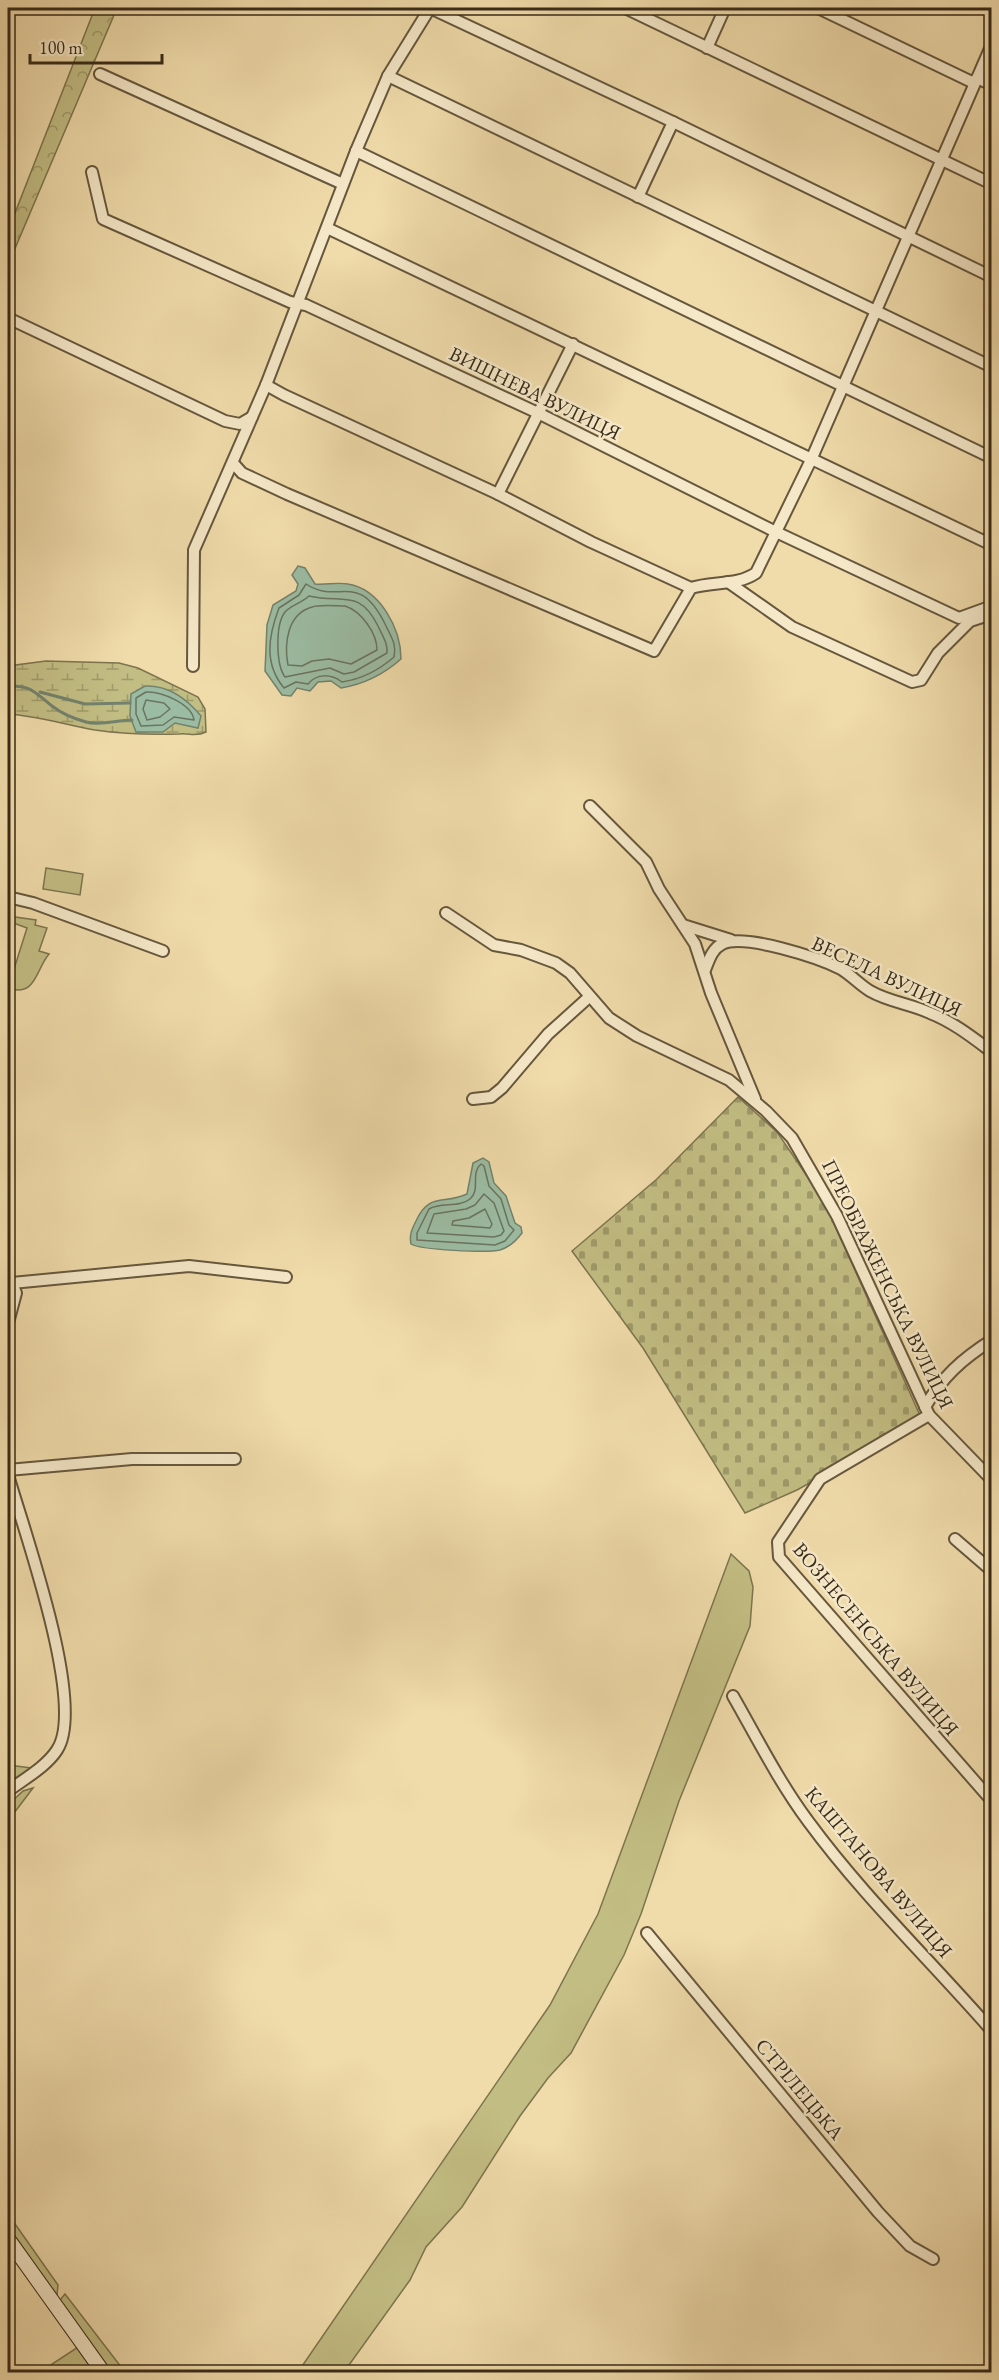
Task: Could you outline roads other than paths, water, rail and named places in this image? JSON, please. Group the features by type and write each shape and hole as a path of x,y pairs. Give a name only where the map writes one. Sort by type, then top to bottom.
{"street":[{"path":"193,666 194,550 266,385 299,304 343,183 388,76 430,8 907,234 992,277"},
{"path":"625,8 992,183"},
{"path":"707,48 725,8"},
{"path":"818,8 976,80 992,85"},
{"path":"266,385 691,588 749,578 756,573 810,460 992,44"},
{"path":"100,74 343,183"},
{"path":"388,76 992,367"},
{"path":"638,196 673,122"},
{"path":"356,151 992,458"},
{"name":"ВИШНЕВА ВУЛИЦЯ","path":"92,172 103,219 280,298 299,304 538,413 776,532 959,618 992,606"},
{"path":"327,228 992,545"},
{"path":"8,318 225,421 240,424 252,417"},
{"path":"498,494 573,344"},
{"path":"232,464 242,472 287,494 654,651 691,588"},
{"path":"728,582 792,627 912,682 921,681 938,652 970,621 992,614"},
{"name":"ПРЕОБРАЖЕНСЬКА ВУЛИЦЯ","path":"590,806 646,862 695,944 711,993 756,1101"},
{"path":"8,897 33,903 163,951"},
{"name":"ПРЕОБРАЖЕНСЬКА ВУЛИЦЯ","path":"446,913 494,945 521,950 556,963 570,973 609,1018 637,1036 719,1074 756,1101 792,1138 811,1167 837,1216 927,1411 992,1480"},
{"name":"ВЕСЕЛА ВУЛИЦЯ","path":"683,925 732,941 748,941 829,964 843,971 870,991 932,1013 957,1026 992,1052"},
{"path":"705,970 713,952 721,944 732,941"},
{"path":"473,1099 490,1097 502,1088 548,1034 589,997"},
{"path":"8,1323 16,1293 10,1282 189,1266 286,1277"},
{"path":"927,1411 944,1377 958,1362 992,1340"},
{"name":"ВОЗНЕСЕНСЬКА ВУЛИЦЯ","path":"927,1411 820,1479 778,1542 776,1549 779,1557 992,1801"},
{"path":"8,1470 132,1459 235,1459"},
{"path":"8,1474 60,1663 66,1719 57,1750 40,1767 8,1791"},
{"path":"955,1539 992,1571"},
{"name":"КАШТАНОВА ВУЛИЦЯ","path":"733,1696 778,1776 808,1821 870,1896 992,2031"},
{"name":"СТРІЛЕЦЬКА","path":"647,1933 878,2212 910,2246 933,2259"},
{"path":"8,2239 103,2373"}],"water":[{"path":"298,566 305,568 315,584 340,583 359,587 379,602 393,623 401,659 387,670 358,684 341,688 331,681 318,682 310,691 297,688 291,696 282,695 265,671 267,625 273,605 296,591 298,584 292,575"},
{"path":"145,686 169,691 190,704 201,716 198,728 175,723 163,732 136,732 130,716 131,694"},
{"path":"483,1158 489,1162 494,1183 506,1196 515,1223 521,1227 520,1236 507,1247 493,1251 440,1249 411,1244 411,1232 426,1206 467,1194 473,1163"}],"waterway":[{"path":"8,686 28,688 60,711 86,722 132,720"},
{"path":"40,692 85,704 130,703"}]}
